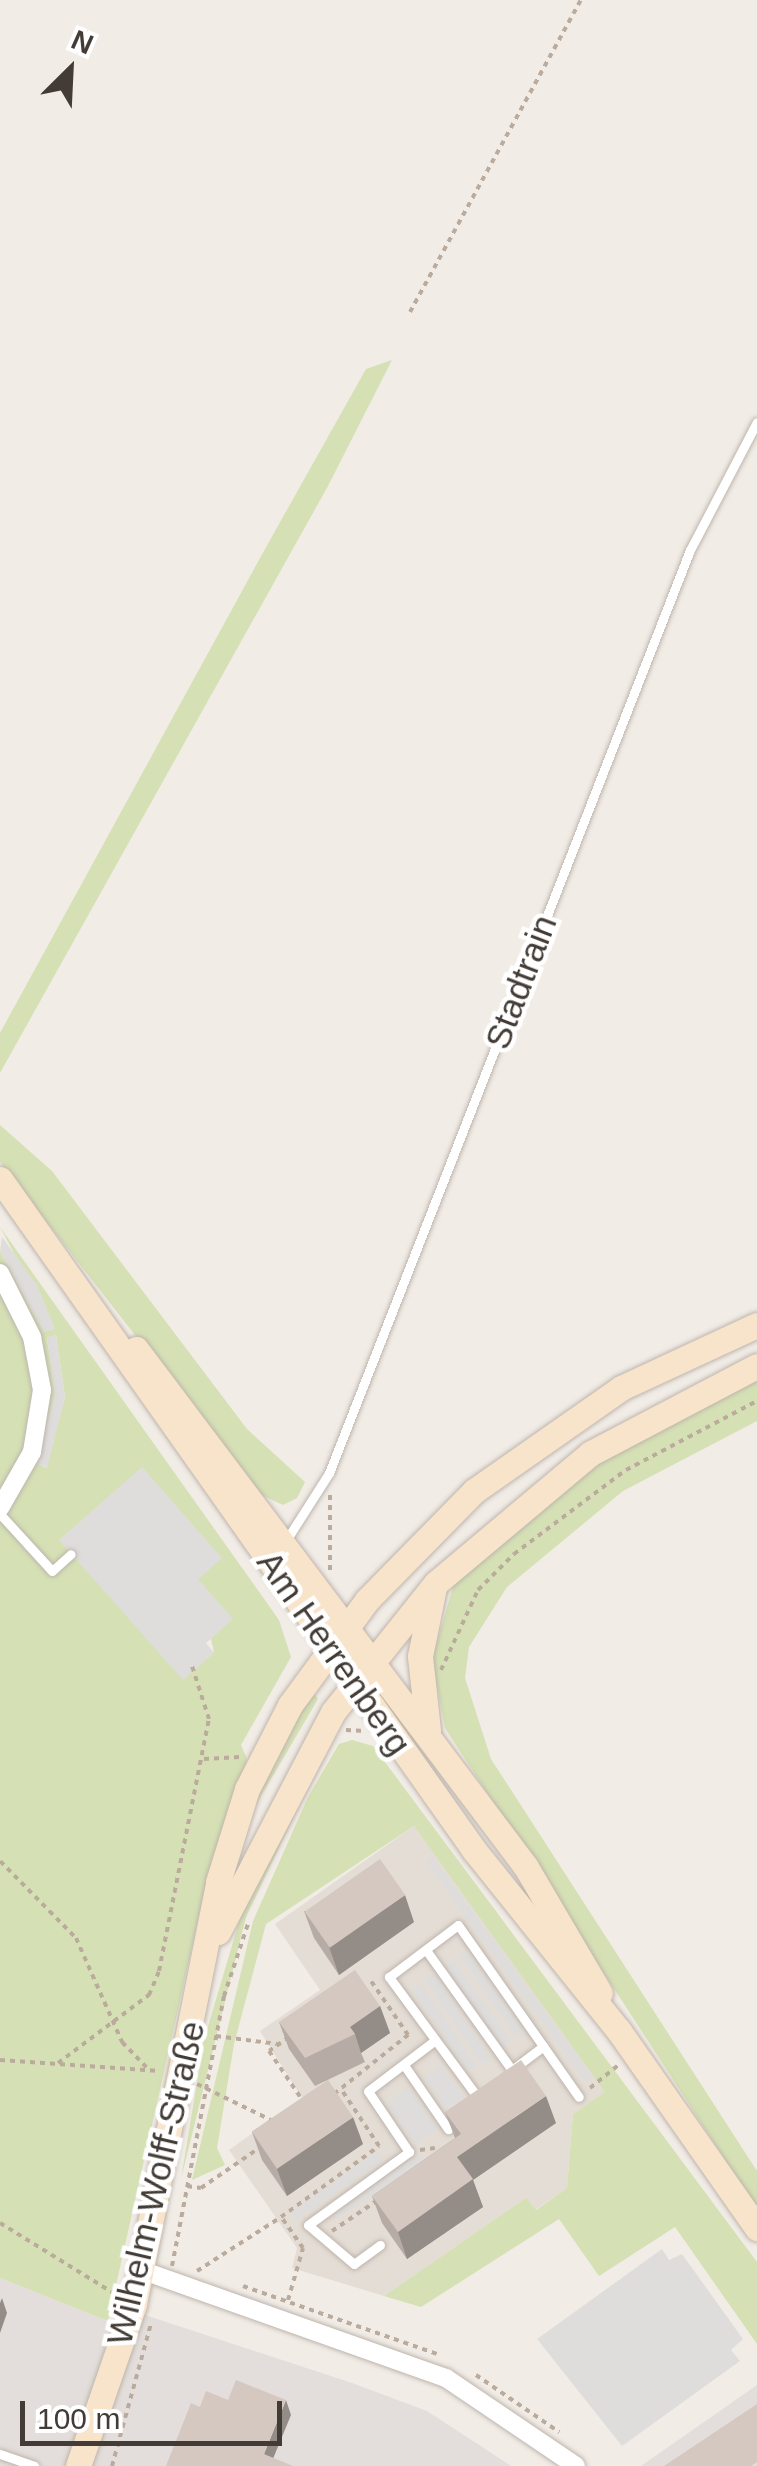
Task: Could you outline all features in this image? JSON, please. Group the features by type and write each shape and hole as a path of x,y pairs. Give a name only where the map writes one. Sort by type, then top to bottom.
{"main road":[{"name":"Am Herrenberg","path":"0,1178 286,1542 318,1572 348,1624 550,1902 619,2030"},
{"name":"Am Herrenberg","path":"65,1264 354,1682 374,1725 619,2030 757,2228"},
{"name":"Wilhelm-Wolff-Straße","path":"78,2466 142,2307 142,2270 194,2082 207,1954 247,1788 329,1648 386,1578 524,1450 622,1388 757,1325"},
{"name":"Wilhelm-Wolff-Straße","path":"207,1954 354,1682 436,1583 591,1454 757,1366"},
{"path":"318,1572 343,1590 386,1578"},
{"path":"429,1735 420,1675 436,1583"},
{"path":"329,1734 374,1725"}],"street":[{"path":"0,1273 32,1336 42,1390 32,1452 0,1511"},
{"path":"142,2270 446,2378 576,2466"}],"lane":[{"name":"Stadtrain","path":"286,1542 330,1473 690,550 757,422"},
{"path":"0,1511 52,1571 71,1554"},
{"path":"486,2088 473,2098 389,1977 458,1925 579,2097"},
{"path":"426,1950 512,2070"},
{"path":"380,2245 354,2264 319,2241 308,2225 409,2152 368,2091 434,2042"},
{"path":"499,2079 543,2046"},
{"path":"404,2065 448,2129"},
{"path":"0,2454 34,2466"}],"path":[{"path":"410,312 580,0"},
{"path":"420,1675 446,1669 478,1590 514,1554 626,1470 757,1401"},
{"path":"318,1572 330,1473"},
{"path":"58,2062 149,1994 159,1971 209,1719 192,1666"},
{"path":"329,1734 374,1725"},
{"path":"0,1861 76,1938 113,2022 147,2068"},
{"path":"169,2280 187,2186 194,2082 216,2036 250,1918"},
{"path":"356,1992 371,1981 389,1977"},
{"path":"325,2100 408,2035 371,1981"},
{"path":"294,2034 269,2051 310,2112"},
{"path":"216,2036 278,2044"},
{"path":"0,2060 147,2068 194,2082 290,2126"},
{"path":"579,2097 622,2062"},
{"path":"197,2271 281,2217 379,2146 341,2089"},
{"path":"431,2164 448,2129"},
{"path":"187,2186 201,2188 275,2136"},
{"path":"303,2248 382,2197"},
{"path":"281,2217 303,2248"},
{"path":"0,2223 142,2307 154,2336 112,2466"},
{"path":"288,2300 303,2248"}],"shaded area":[{"path":"2,1237 37,1285 55,1329 44,1332 0,1251"},
{"path":"56,1335 65,1397 47,1468 36,1463 55,1395 47,1337"},
{"path":"142,1467 222,1558 198,1579 233,1619 206,1643 214,1653 183,1680 59,1540"},
{"path":"414,1826 606,2092 573,2114 567,2188 535,2210 525,2199 384,2296 292,2268 297,2248 229,2150 302,2098 260,2031 320,1990 275,1924"},
{"path":"433,1857 593,2078 586,2083 426,1862"},
{"path":"467,1950 525,2033 517,2038 459,1956"},
{"path":"454,1960 512,2043 503,2049 445,1966"},
{"path":"434,1974 490,2058 481,2064 425,1980"},
{"path":"421,1983 477,2067 468,2073 412,1989"},
{"path":"440,2065 470,2105 453,2118 423,2078"},
{"path":"408,2087 438,2128 416,2144 386,2103"},
{"path":"378,2151 384,2160 295,2220 289,2211"},
{"path":"419,2156 424,2164 336,2219 331,2211"},
{"path":"662,2249 669,2260 682,2254 743,2339 731,2350 740,2361 622,2446 537,2339"},
{"path":"0,2278 108,2321 139,2330 145,2315 352,2383 427,2411 511,2466 0,2466"},
{"path":"757,2385 757,2466 641,2466"}],"green space":[{"path":"392,360 328,486 0,1073 0,1033 265,549 366,369"},
{"path":"0,1125 52,1171 247,1429 305,1482 297,1498 283,1505 259,1494 0,1162"},
{"path":"0,1227 279,1620 291,1657 241,1745 247,1759 205,1889 108,2321 0,2278 0,1251 44,1331 54,1328","holes":["56,1335 65,1397 46,1468 37,1463 55,1395 47,1338","59,1540 221,1558 197,1579 214,1652"]},
{"path":"757,1378 757,1421 623,1491 507,1587 469,1647 465,1678 491,1759 757,2171 757,2209 445,1728 432,1659 454,1583 507,1531 611,1454"},
{"path":"312,1689 318,1699 237,1837"},
{"path":"337,1727 246,1917 181,2179 204,2040 241,1915"},
{"path":"352,1740 373,1746 757,2262 757,2344 675,2227 599,2276 559,2219 421,2307 384,2296 526,2198 536,2210 567,2188 573,2114 605,2092 414,1826 266,1924 234,2044 217,2148 225,2165 192,2180 253,1921 308,1797 339,1744"}],"building":[{"path":"380,1859 405,1895 330,1948 305,1912"},
{"path":"355,1970 380,2006 350,2027 355,2034 305,2058 279,2022"},
{"path":"521,2060 546,2096 457,2157 473,2179 398,2232 372,2196 461,2134 445,2112"},
{"path":"328,2080 353,2117 277,2169 252,2131"},
{"path":"236,2380 286,2400 264,2454 293,2466 166,2466 191,2403 200,2407 206,2391 228,2400"},
{"path":"757,2404 757,2462 751,2466 664,2466"}]}
